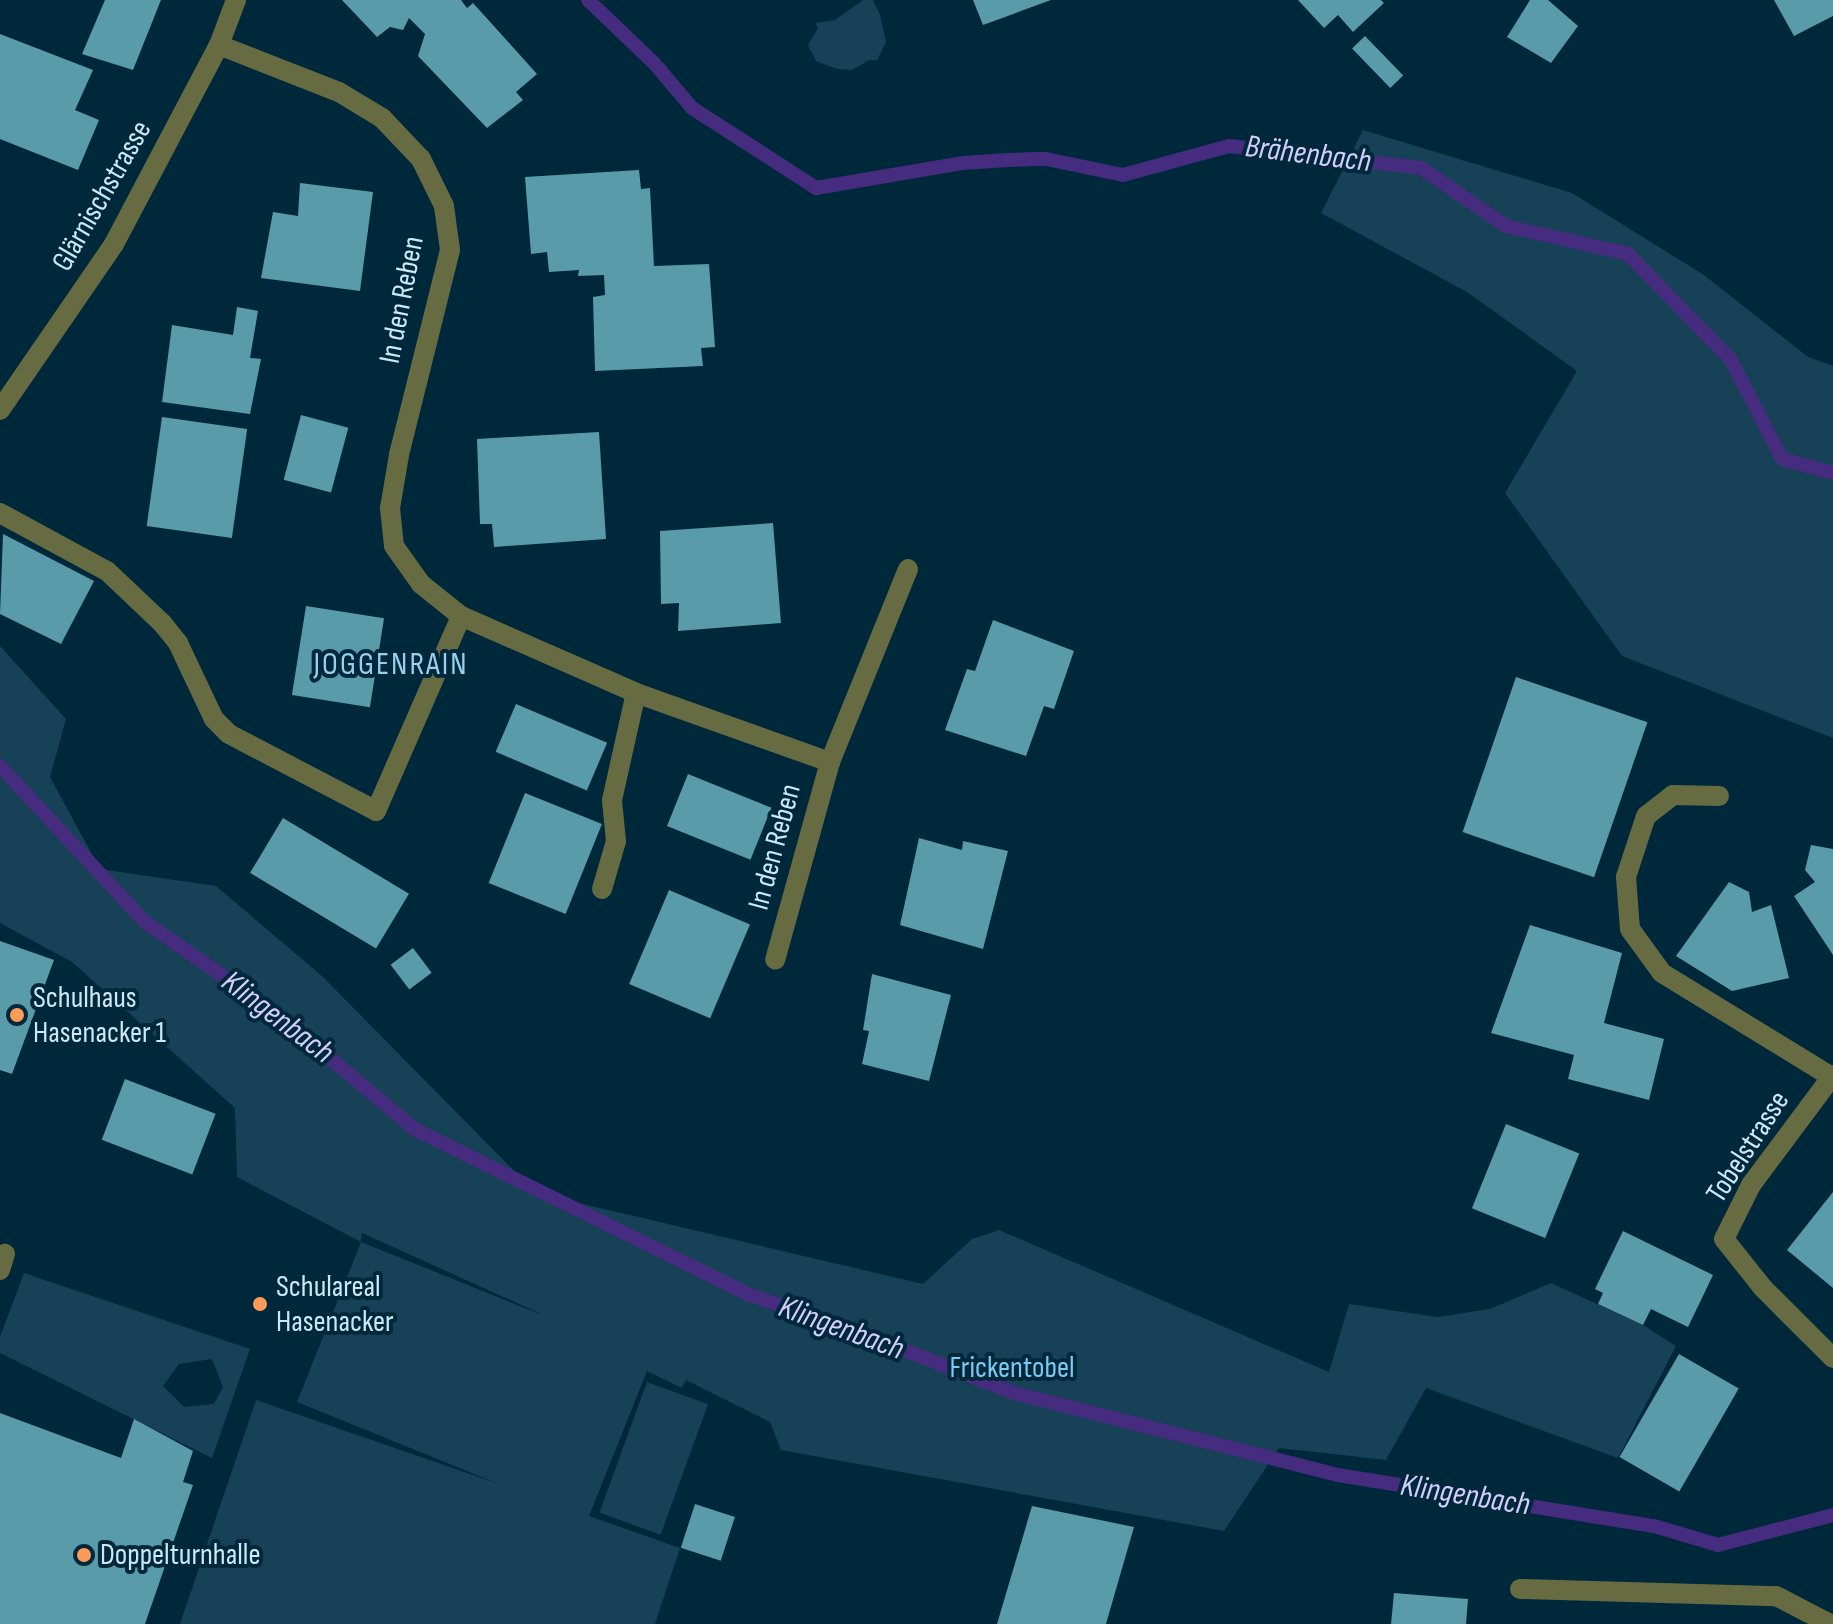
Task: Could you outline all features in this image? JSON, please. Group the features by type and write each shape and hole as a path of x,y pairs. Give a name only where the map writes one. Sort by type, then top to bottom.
{"street":[{"name":"Glärnischstrasse","path":"0,410 114,244 219,45 236,0"},
{"name":"In den Reben","path":"219,45 339,92 382,118 421,159 444,206 450,250 399,455 390,508 394,546 421,584 461,616 636,693 830,762 775,960"},
{"path":"0,513 107,571 162,623 178,643 214,719 229,734 376,811 461,616"},
{"path":"830,762 908,569"},
{"path":"602,889 616,841 612,800 636,693"},
{"path":"1719,796 1673,795 1646,816 1626,877 1630,929 1662,973 1832,1076"},
{"name":"Tobelstrasse","path":"1832,1076 1751,1185 1724,1239 1763,1288 1833,1358"},
{"path":"1520,1589 1776,1596 1830,1624"}],"green space":[{"path":"863,0 873,0 880,15 886,42 877,60 869,60 852,70 837,69 816,61 808,45 818,28 815,23 835,20"},
{"path":"1363,130 1572,193 1704,275 1808,357 1833,366 1833,738 1622,656 1505,493 1577,371 1467,292 1321,213"},
{"name":"Frickentobel","path":"0,646 66,719 50,777 100,869 216,886 323,977 536,1193 923,1284 972,1239 999,1230 1329,1372 1349,1304 1438,1317 1490,1309 1551,1283 1643,1325 1676,1346 1618,1458 1426,1388 1386,1460 1279,1448 1224,1531 781,1450 770,1422 686,1380 682,1388 647,1371 589,1516 680,1548 655,1624 180,1624 256,1400 499,1484 297,1402 361,1242 237,1177 235,1108 72,962 0,923","holes":["362,1233 539,1313 540,1314 361,1242"]},
{"path":"24,1273 250,1349 212,1458 0,1353 0,1337","holes":["212,1359 223,1387 214,1404 184,1407 163,1386 179,1364"]},
{"path":"647,1382 708,1404 661,1535 599,1513"}],"building":[{"path":"105,0 161,0 133,70 82,54"},
{"path":"342,0 461,0 467,8 473,3 537,74 516,92 523,100 487,128 418,56 425,34 409,18 403,30 390,27 377,37"},
{"path":"973,0 1051,0 983,25"},
{"path":"1298,0 1381,0 1384,3 1353,32 1338,15 1324,28"},
{"path":"1530,0 1548,0 1578,26 1551,63 1507,37"},
{"path":"1774,0 1833,0 1833,16 1794,36"},
{"path":"0,34 93,70 75,110 99,120 78,170 0,139"},
{"path":"1365,36 1403,76 1390,88 1352,49"},
{"path":"639,170 641,189 650,188 654,266 709,264 715,347 701,348 703,366 595,371 593,297 605,295 604,275 578,276 579,270 549,272 547,252 531,254 525,177"},
{"path":"300,183 373,192 360,291 261,278 273,212 298,216"},
{"path":"237,307 258,311 250,358 261,359 250,414 162,402 172,325 233,335"},
{"path":"301,415 348,428 331,492 284,480"},
{"path":"162,417 247,429 232,538 147,526"},
{"path":"599,432 606,539 494,547 492,524 480,524 477,439"},
{"path":"773,523 781,623 678,631 679,603 661,604 660,531"},
{"path":"3,534 94,581 61,644 0,614"},
{"path":"306,606 384,618 370,707 292,695"},
{"path":"993,620 1074,651 1054,709 1044,706 1026,756 945,730 967,669 975,671"},
{"path":"1516,677 1647,722 1594,877 1463,832"},
{"path":"516,704 607,743 587,791 496,752"},
{"path":"688,774 771,808 750,860 667,826"},
{"path":"525,793 602,824 566,914 489,883"},
{"path":"283,818 409,894 376,949 250,873"},
{"path":"919,838 962,850 963,841 1008,851 983,949 900,925"},
{"path":"1811,845 1833,849 1833,955 1794,896 1815,882 1805,870"},
{"path":"1729,882 1749,892 1752,912 1771,905 1789,978 1732,991 1676,956"},
{"path":"669,890 750,924 710,1018 629,984"},
{"path":"1530,925 1622,953 1604,1023 1664,1039 1649,1100 1568,1079 1574,1055 1491,1033"},
{"name":"Schulhaus Hasenacker 1","path":"0,941 54,960 12,1074 0,1070"},
{"path":"413,948 432,973 409,990 391,965"},
{"path":"872,974 951,995 929,1081 862,1064 869,1031 863,1030"},
{"path":"125,1079 216,1114 192,1174 102,1140"},
{"path":"1506,1124 1579,1154 1545,1238 1472,1208"},
{"path":"1833,1192 1833,1288 1787,1250"},
{"path":"1623,1231 1713,1275 1688,1327 1651,1309 1643,1325 1598,1304 1603,1293 1595,1289"},
{"path":"1679,1354 1739,1388 1679,1492 1620,1457"},
{"name":"Doppelturnhalle","path":"0,1413 121,1458 134,1419 193,1451 183,1482 193,1485 145,1624 0,1624"},
{"path":"695,1504 735,1517 721,1561 681,1548"},
{"path":"1032,1506 1134,1527 1106,1624 997,1624"},
{"path":"1394,1593 1468,1599 1466,1624 1391,1624"}],"waterway":[{"name":"Brähenbach","path":"588,0 654,63 692,108 816,188 962,163 1009,160 1046,159 1123,175 1229,146 1421,168 1506,226 1628,254 1731,360 1782,459 1833,473"},
{"name":"Klingenbach","path":"0,766 145,922 280,1016 414,1129 750,1295 866,1335 1014,1393 1338,1475 1654,1526 1718,1545 1833,1515"}],"place":[{"name":"Schulhaus Hasenacker 1","path":"17,1015"},
{"name":"Schulareal Hasenacker","path":"260,1304"},
{"name":"Doppelturnhalle","path":"84,1555"}],"district":[{"name":"JOGGENRAIN","path":"391,665"}]}
